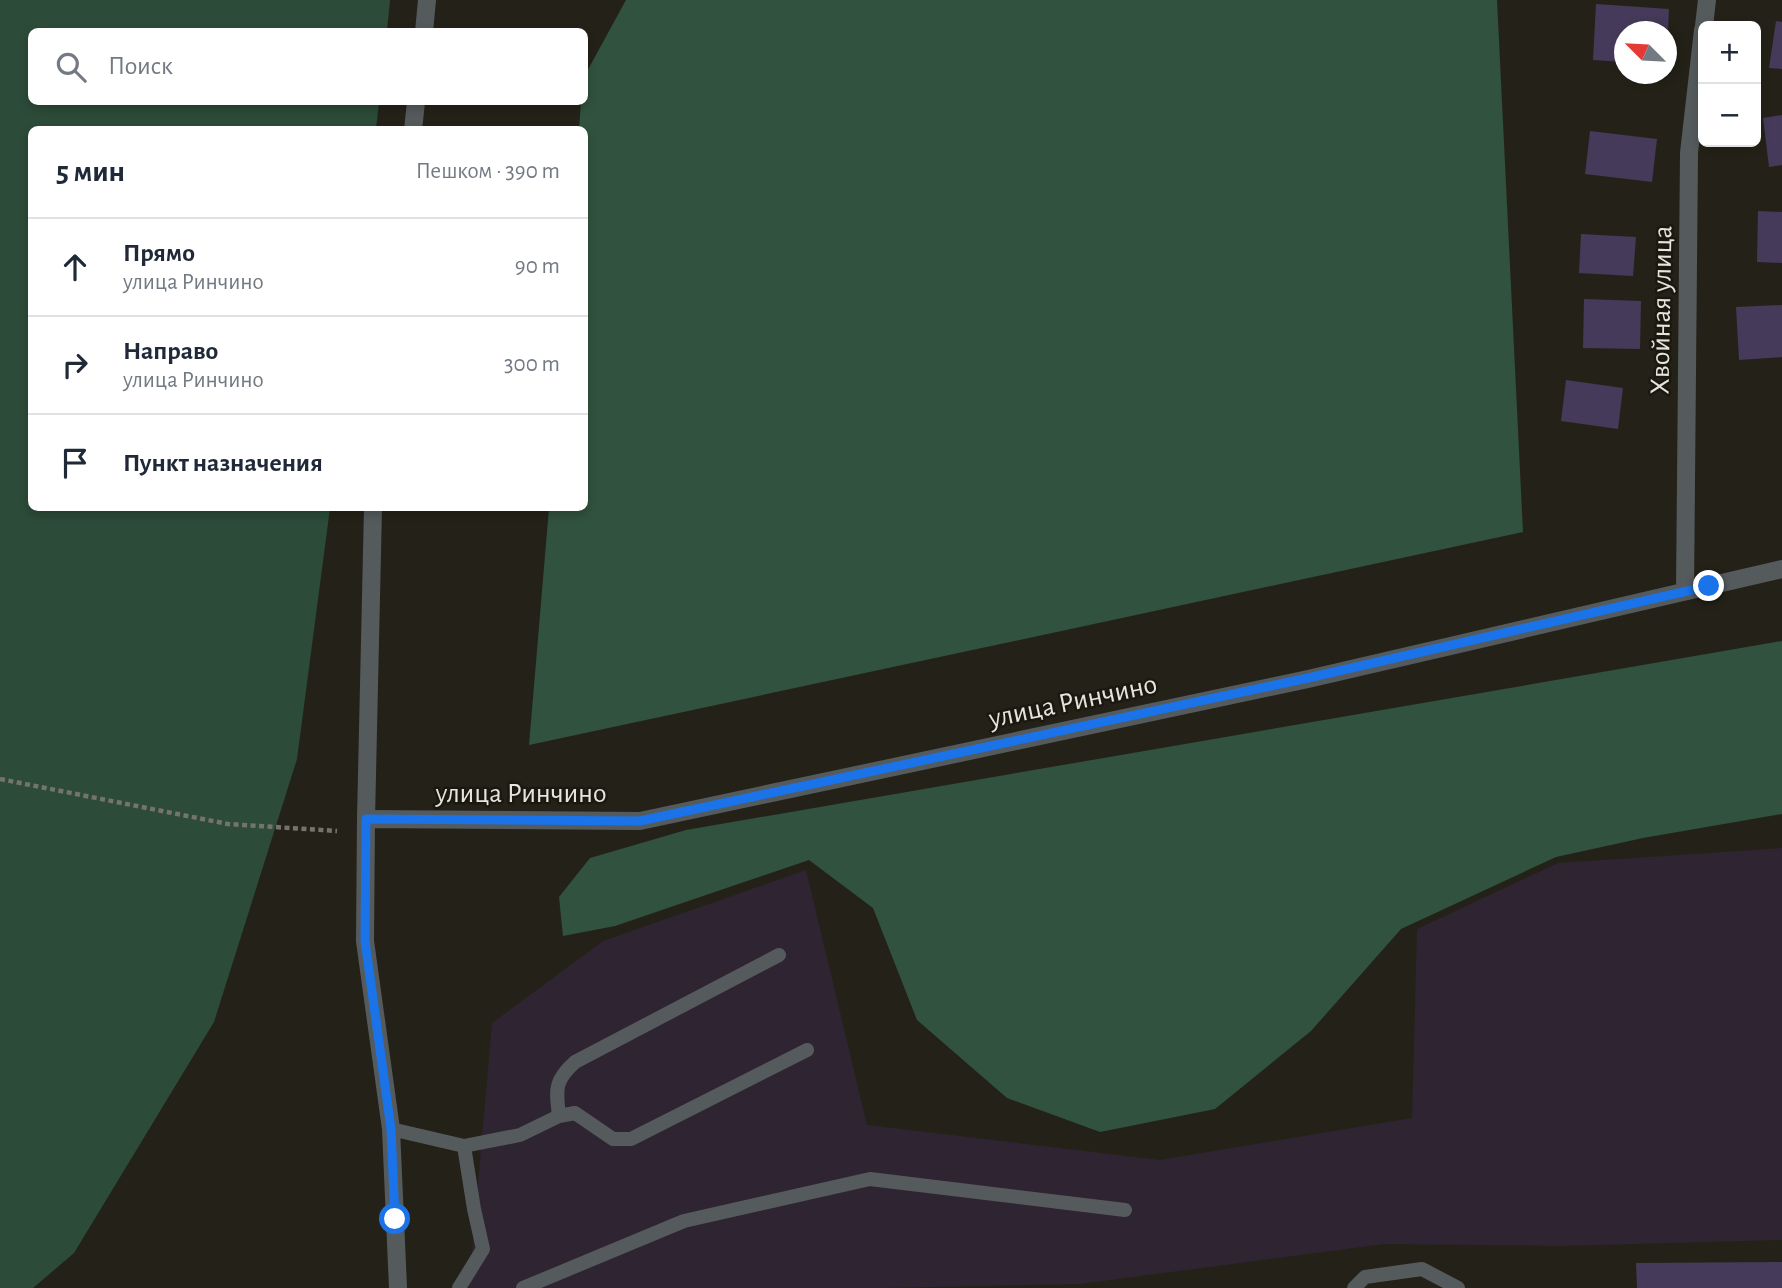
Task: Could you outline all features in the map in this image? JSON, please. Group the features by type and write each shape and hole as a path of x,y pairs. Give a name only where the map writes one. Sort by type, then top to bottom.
{"street":[{"path":"424,28 427,0"},
{"name":"Хвойная улица","path":"1704,21 1707,0"},
{"name":"Хвойная улица","path":"1685,591 1689,153 1698,73"},
{"path":"413,126 416,105"},
{"path":"373,511 365,941 391,1129 398,1288"},
{"name":"улица Ринчино","path":"366,819 640,821 1294,681 1782,569"}],"lane":[{"path":"559,1115 556,1087 564,1072 575,1062 779,955"},
{"path":"391,1129 464,1146 520,1135 559,1115 575,1113 613,1139 631,1139 807,1050"},
{"path":"459,1288 483,1249 464,1146"},
{"path":"523,1288 684,1221 870,1179 1125,1210"},
{"path":"1354,1288 1365,1277 1422,1269 1458,1288"}],"path":[{"path":"0,779 228,824 337,831"}],"shaded area":[{"path":"1782,848 1782,1240 1561,1246 1384,1244 1080,1284 883,1288 469,1288 492,1023 603,941 806,870 867,1125 1160,1160 1412,1118 1417,929 1558,863"}],"green space":[{"path":"0,0 390,0 387,28 28,28 28,105 379,105 376,126 28,126 28,511 330,511 297,759 214,1022 74,1253 33,1288 0,1288"},
{"path":"626,0 1497,0 1523,532 529,745 549,511 588,511 588,126 579,126 581,105 588,105 588,70"},
{"path":"1782,641 1782,814 1643,838 1556,857 1401,929 1311,1031 1215,1109 1100,1132 1007,1098 917,1020 873,908 809,860 615,926 563,936 559,897 590,858 686,830"}],"building":[{"path":"1596,4 1669,9 1668,21 1614,21 1614,61 1593,60"},
{"path":"1776,21 1782,22 1782,69 1769,68"},
{"path":"1782,115 1782,165 1769,167 1763,118"},
{"path":"1590,131 1657,139 1652,182 1585,174"},
{"path":"1758,211 1782,212 1782,263 1757,262"},
{"path":"1581,234 1636,237 1633,276 1579,273"},
{"path":"1584,299 1641,301 1640,349 1583,348"},
{"path":"1782,305 1782,357 1739,360 1736,307"},
{"path":"1566,380 1623,388 1618,429 1561,421"},
{"path":"1782,1262 1782,1288 1637,1288 1636,1263"}],"route":[{"path":"395,1219 391,1129 365,941 366,819 640,821 1308,678 1709,586"}]}
